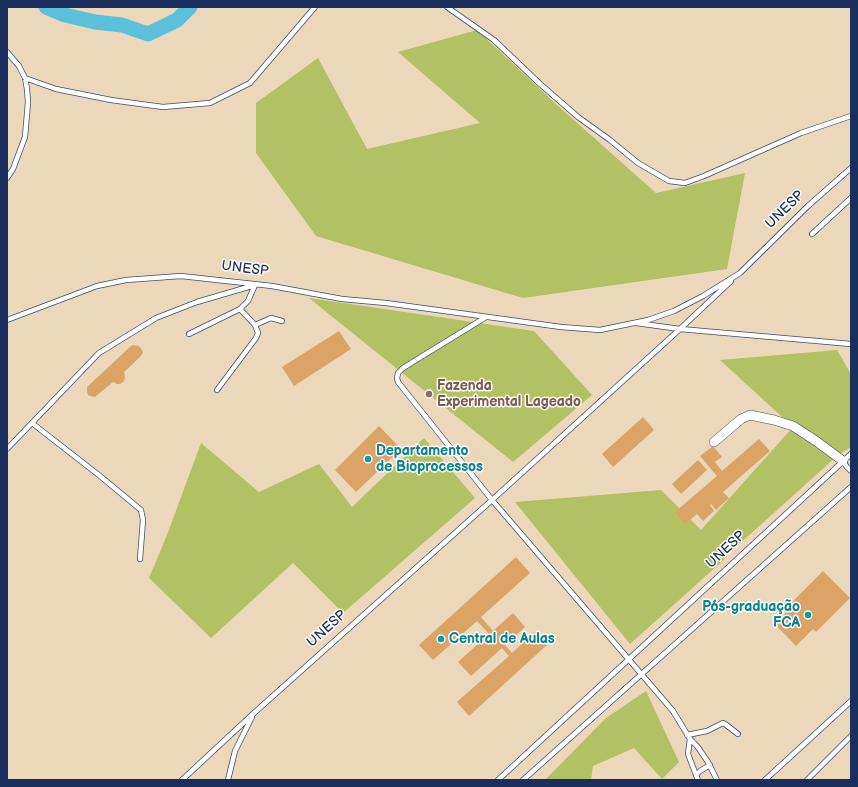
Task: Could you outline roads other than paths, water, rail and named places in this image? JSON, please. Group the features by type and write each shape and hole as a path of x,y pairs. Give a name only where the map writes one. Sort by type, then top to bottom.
{"street":[{"path":"714,442 741,419 750,415 794,426 843,461"}],"lane":[{"path":"25,78 56,89 111,100 163,107 210,103 250,83 316,7"},
{"path":"447,7 494,40 539,83 578,117 638,162 669,181 685,183 801,133 851,116"},
{"path":"7,52 19,66 25,78 28,102 25,137 13,169 7,178"},
{"name":"UNESP","path":"182,780 254,713 680,330 808,206 851,168"},
{"path":"812,234 851,198"},
{"name":"UNESP","path":"7,320 97,286 126,280 181,276 272,286 342,299 386,303 561,327 600,330 648,320 674,311 703,296 740,273"},
{"path":"189,334 240,309 248,301 255,285"},
{"path":"7,449 99,353 156,318 198,302 255,285"},
{"path":"217,390 256,338 258,333 255,325 240,309"},
{"path":"486,317 402,368 398,373 398,382 492,500 673,711 689,737 710,765 716,779"},
{"path":"255,325 271,318 282,321"},
{"name":"UNESP","path":"633,323 680,330 851,344"},
{"path":"32,423 141,510 143,520 140,559"},
{"name":"UNESP","path":"498,780 851,454"},
{"path":"843,461 851,471"},
{"path":"523,780 851,487"},
{"path":"765,780 851,701"},
{"path":"228,780 235,751 254,713"},
{"path":"689,737 707,731 723,723 738,734"},
{"path":"807,780 851,736"},
{"path":"689,737 688,754 696,778"},
{"path":"696,778 700,771 710,765"}],"waterway":[{"path":"46,7 65,15 95,22 122,25 148,34 177,20 190,7"}],"place":[{"name":"Fazenda Experimental Lageado","path":"429,394"},
{"name":"Departamento de Bioprocessos","path":"368,459"},
{"name":"Pós-graduação FCA","path":"808,615"},
{"name":"Central de Aulas","path":"441,639"}]}
